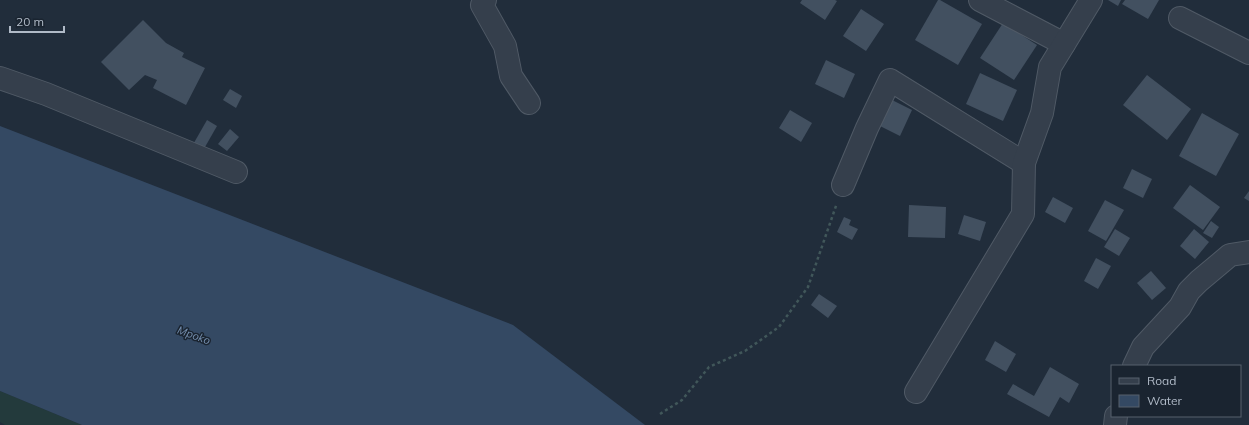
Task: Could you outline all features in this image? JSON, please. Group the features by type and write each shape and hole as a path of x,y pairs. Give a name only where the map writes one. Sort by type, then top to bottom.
{"street":[{"path":"485,0 482,5 505,46 511,76 529,104"},
{"path":"980,0 1064,44"},
{"path":"916,392 1023,214 1024,163 1042,113 1050,67 1091,0"},
{"path":"1180,18 1249,53"},
{"path":"0,78 46,94 236,172"},
{"path":"843,185 867,128 890,80 1024,163"},
{"path":"1134,365 1143,347 1180,307 1189,291 1198,281 1230,255 1249,252"}],"path":[{"path":"660,414 682,400 709,367 745,351 778,327 808,287 843,185"}],"green space":[{"path":"0,391 82,425 5,425 0,422"}],"water":[{"name":"Mpoko","path":"0,126 513,325 645,425 82,425 0,391"}],"building":[{"path":"802,0 837,1 825,20 800,3"},
{"path":"938,0 982,24 958,65 915,40"},
{"path":"1108,0 1121,0 1118,6"},
{"path":"1125,0 1159,0 1148,19 1122,4"},
{"path":"861,9 884,24 866,51 843,36"},
{"path":"143,20 166,43 184,53 182,57 205,68 186,105 153,88 157,80 145,75 129,90 101,62"},
{"path":"1003,23 1037,45 1014,80 980,58"},
{"path":"826,60 855,74 844,98 815,84"},
{"path":"980,73 1017,90 1003,121 966,104"},
{"path":"1147,75 1191,109 1167,140 1123,105"},
{"path":"230,89 242,96 236,108 223,100"},
{"path":"878,93 912,110 900,136 866,119"},
{"path":"790,110 812,123 801,142 779,128"},
{"path":"1202,113 1239,134 1216,176 1179,156"},
{"path":"207,120 217,126 201,154 191,148"},
{"path":"230,129 239,137 227,151 218,144"},
{"path":"1132,169 1152,179 1143,198 1123,188"},
{"path":"1190,185 1220,207 1203,230 1173,208"},
{"path":"1249,191 1249,201 1244,198"},
{"path":"1053,197 1073,208 1065,223 1045,212"},
{"path":"1105,200 1124,210 1106,241 1088,231"},
{"path":"909,205 946,207 945,238 908,237"},
{"path":"964,215 986,222 980,241 958,234"},
{"path":"844,217 851,220 849,225 858,229 852,240 837,232"},
{"path":"1211,221 1219,227 1212,238 1203,233"},
{"path":"1115,229 1130,238 1119,256 1104,247"},
{"path":"1194,229 1209,242 1195,259 1180,246"},
{"path":"1096,258 1111,266 1098,289 1084,281"},
{"path":"1151,271 1166,288 1152,300 1137,283"},
{"path":"819,294 837,306 828,318 811,305"},
{"path":"995,341 1016,354 1006,372 985,360"},
{"path":"1050,367 1079,384 1069,403 1060,397 1049,417 1007,394 1013,384 1034,396"}]}
